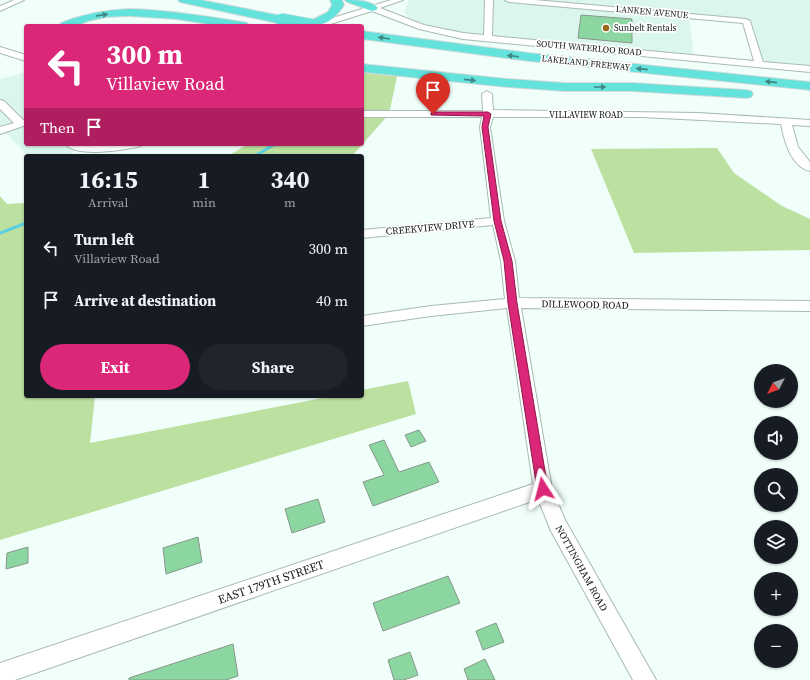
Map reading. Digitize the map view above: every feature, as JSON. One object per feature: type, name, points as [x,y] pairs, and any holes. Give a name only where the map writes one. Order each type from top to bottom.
[{"type":"highway","points":[[184,0],[304,24]]},
{"type":"highway","points":[[208,0],[282,20]]},
{"type":"highway","points":[[314,24],[333,13],[338,5],[336,0]]},
{"type":"highway","points":[[351,0],[372,8]]},
{"type":"highway","points":[[139,2],[237,24]]},
{"type":"highway","points":[[71,24],[92,17],[136,13],[160,14],[229,24]]},
{"type":"highway","name":"LAKELAND FREEWAY","points":[[364,35],[460,50],[808,94]]},
{"type":"highway","name":"LAKELAND FREEWAY","points":[[364,47],[513,67],[808,94]]},
{"type":"highway","points":[[364,68],[506,84],[565,87],[632,86],[758,95]]},
{"type":"highway","points":[[773,96],[808,94]]},
{"type":"street","points":[[0,9],[20,0]]},
{"type":"street","points":[[321,24],[399,0]]},
{"type":"street","points":[[488,38],[490,0]]},
{"type":"street","name":"LANKEN AVENUE","points":[[509,0],[746,21],[759,64]]},
{"type":"street","name":"SOUTH WATERLOO ROAD","points":[[372,8],[422,27],[450,34],[810,69]]},
{"type":"street","points":[[404,12],[412,21],[422,27]]},
{"type":"street","points":[[0,50],[24,57]]},
{"type":"street","name":"NOTTINGHAM ROAD","points":[[487,94],[488,114],[485,127],[498,221],[508,261],[513,303],[543,489],[558,525],[644,680]]},
{"type":"street","points":[[0,103],[24,123]]},
{"type":"street","name":"VILLAVIEW ROAD","points":[[364,114],[680,115],[759,118],[810,123]]},
{"type":"street","points":[[786,121],[790,146],[810,168]]},
{"type":"street","points":[[0,130],[24,123]]},
{"type":"street","points":[[74,146],[91,148],[112,148],[124,146]]},
{"type":"street","name":"CREEKVIEW DRIVE","points":[[364,234],[498,221]]},
{"type":"street","name":"DILLEWOOD ROAD","points":[[364,322],[431,310],[513,303],[810,306]]},
{"type":"street","name":"EAST 179TH STREET","points":[[0,674],[543,489]]},
{"type":"shaded area","points":[[409,0],[810,0],[810,69],[759,64],[747,21],[689,16],[694,58],[450,34],[412,21],[404,12]]},
{"type":"shaded area","points":[[24,73],[24,146],[97,146],[77,147],[72,154],[26,154],[3,130],[0,131],[0,79]]},
{"type":"green space","points":[[364,68],[398,72],[389,114],[364,142]]},
{"type":"green space","points":[[245,146],[361,146],[354,154],[231,154]]},
{"type":"green space","points":[[717,148],[734,173],[782,206],[810,219],[810,250],[634,253],[591,149]]},
{"type":"green space","points":[[0,196],[7,204],[24,203],[24,398],[95,398],[90,443],[323,398],[364,398],[364,390],[408,381],[416,414],[0,540]]},
{"type":"building","name":"Sunbelt Rentals","points":[[581,15],[632,19],[632,43],[578,38]]},
{"type":"building","points":[[419,430],[426,441],[411,447],[405,435]]},
{"type":"building","points":[[384,440],[399,472],[429,462],[439,482],[373,506],[363,482],[384,475],[369,445]]},
{"type":"building","points":[[318,499],[325,522],[292,533],[285,509]]},
{"type":"building","points":[[198,537],[202,562],[166,574],[163,548]]},
{"type":"building","points":[[28,547],[28,563],[6,569],[7,553]]},
{"type":"building","points":[[448,576],[460,603],[383,631],[373,603]]},
{"type":"building","points":[[496,623],[504,642],[483,650],[476,631]]},
{"type":"building","points":[[233,644],[238,676],[226,680],[129,680],[129,678]]},
{"type":"building","points":[[410,652],[418,675],[404,680],[394,680],[388,660]]},
{"type":"building","points":[[485,659],[495,680],[468,680],[464,669]]},
{"type":"waterway","points":[[258,154],[272,146]]},
{"type":"waterway","points":[[0,233],[24,224]]},
{"type":"place","name":"Sunbelt Rentals","points":[[606,28]]},
{"type":"route","points":[[433,114],[488,114],[485,127],[498,221],[508,261],[513,303],[543,489]]}]
